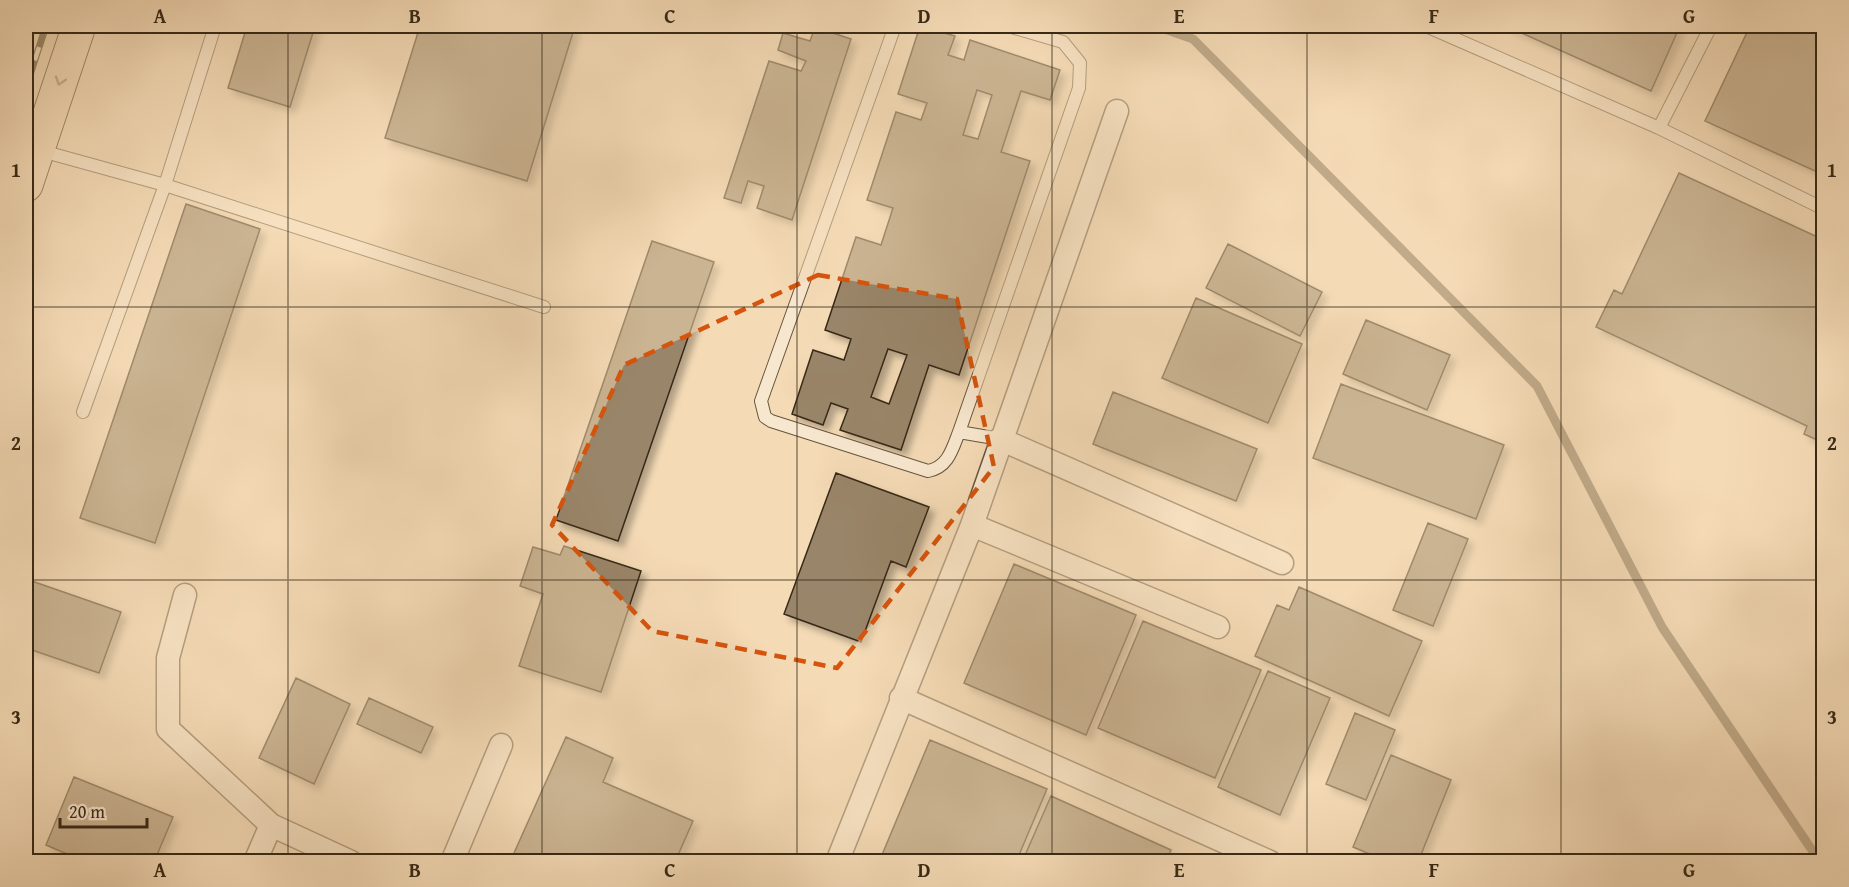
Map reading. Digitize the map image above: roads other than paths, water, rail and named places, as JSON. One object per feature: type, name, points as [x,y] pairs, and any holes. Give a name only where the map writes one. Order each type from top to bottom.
[{"type":"main road","points":[[26,185],[79,26]]},
{"type":"street","points":[[837,861],[972,525],[1000,439],[1117,111]]},
{"type":"street","points":[[1000,439],[1282,563]]},
{"type":"street","points":[[972,525],[1218,627]]},
{"type":"street","points":[[185,595],[168,658],[168,729],[271,825],[351,861]]},
{"type":"street","points":[[901,698],[1270,861]]},
{"type":"street","points":[[452,861],[501,745]]},
{"type":"street","points":[[255,861],[271,825]]},
{"type":"lane","points":[[83,412],[165,185],[215,26]]},
{"type":"lane","points":[[895,26],[761,401],[762,409],[771,422],[928,471],[938,469],[947,460],[959,432],[1079,88],[1080,63],[1063,42],[1008,26]]},
{"type":"lane","points":[[1426,26],[1659,128],[1824,209]]},
{"type":"lane","points":[[1659,128],[1711,26]]},
{"type":"lane","points":[[37,150],[165,185],[544,307]]},
{"type":"lane","points":[[959,432],[1000,439]]},
{"type":"waterway","points":[[1156,26],[1193,39],[1537,386],[1662,627],[1820,862]]},
{"type":"railway","points":[[26,35],[29,26]]},
{"type":"railway","points":[[26,87],[46,26]]}]
